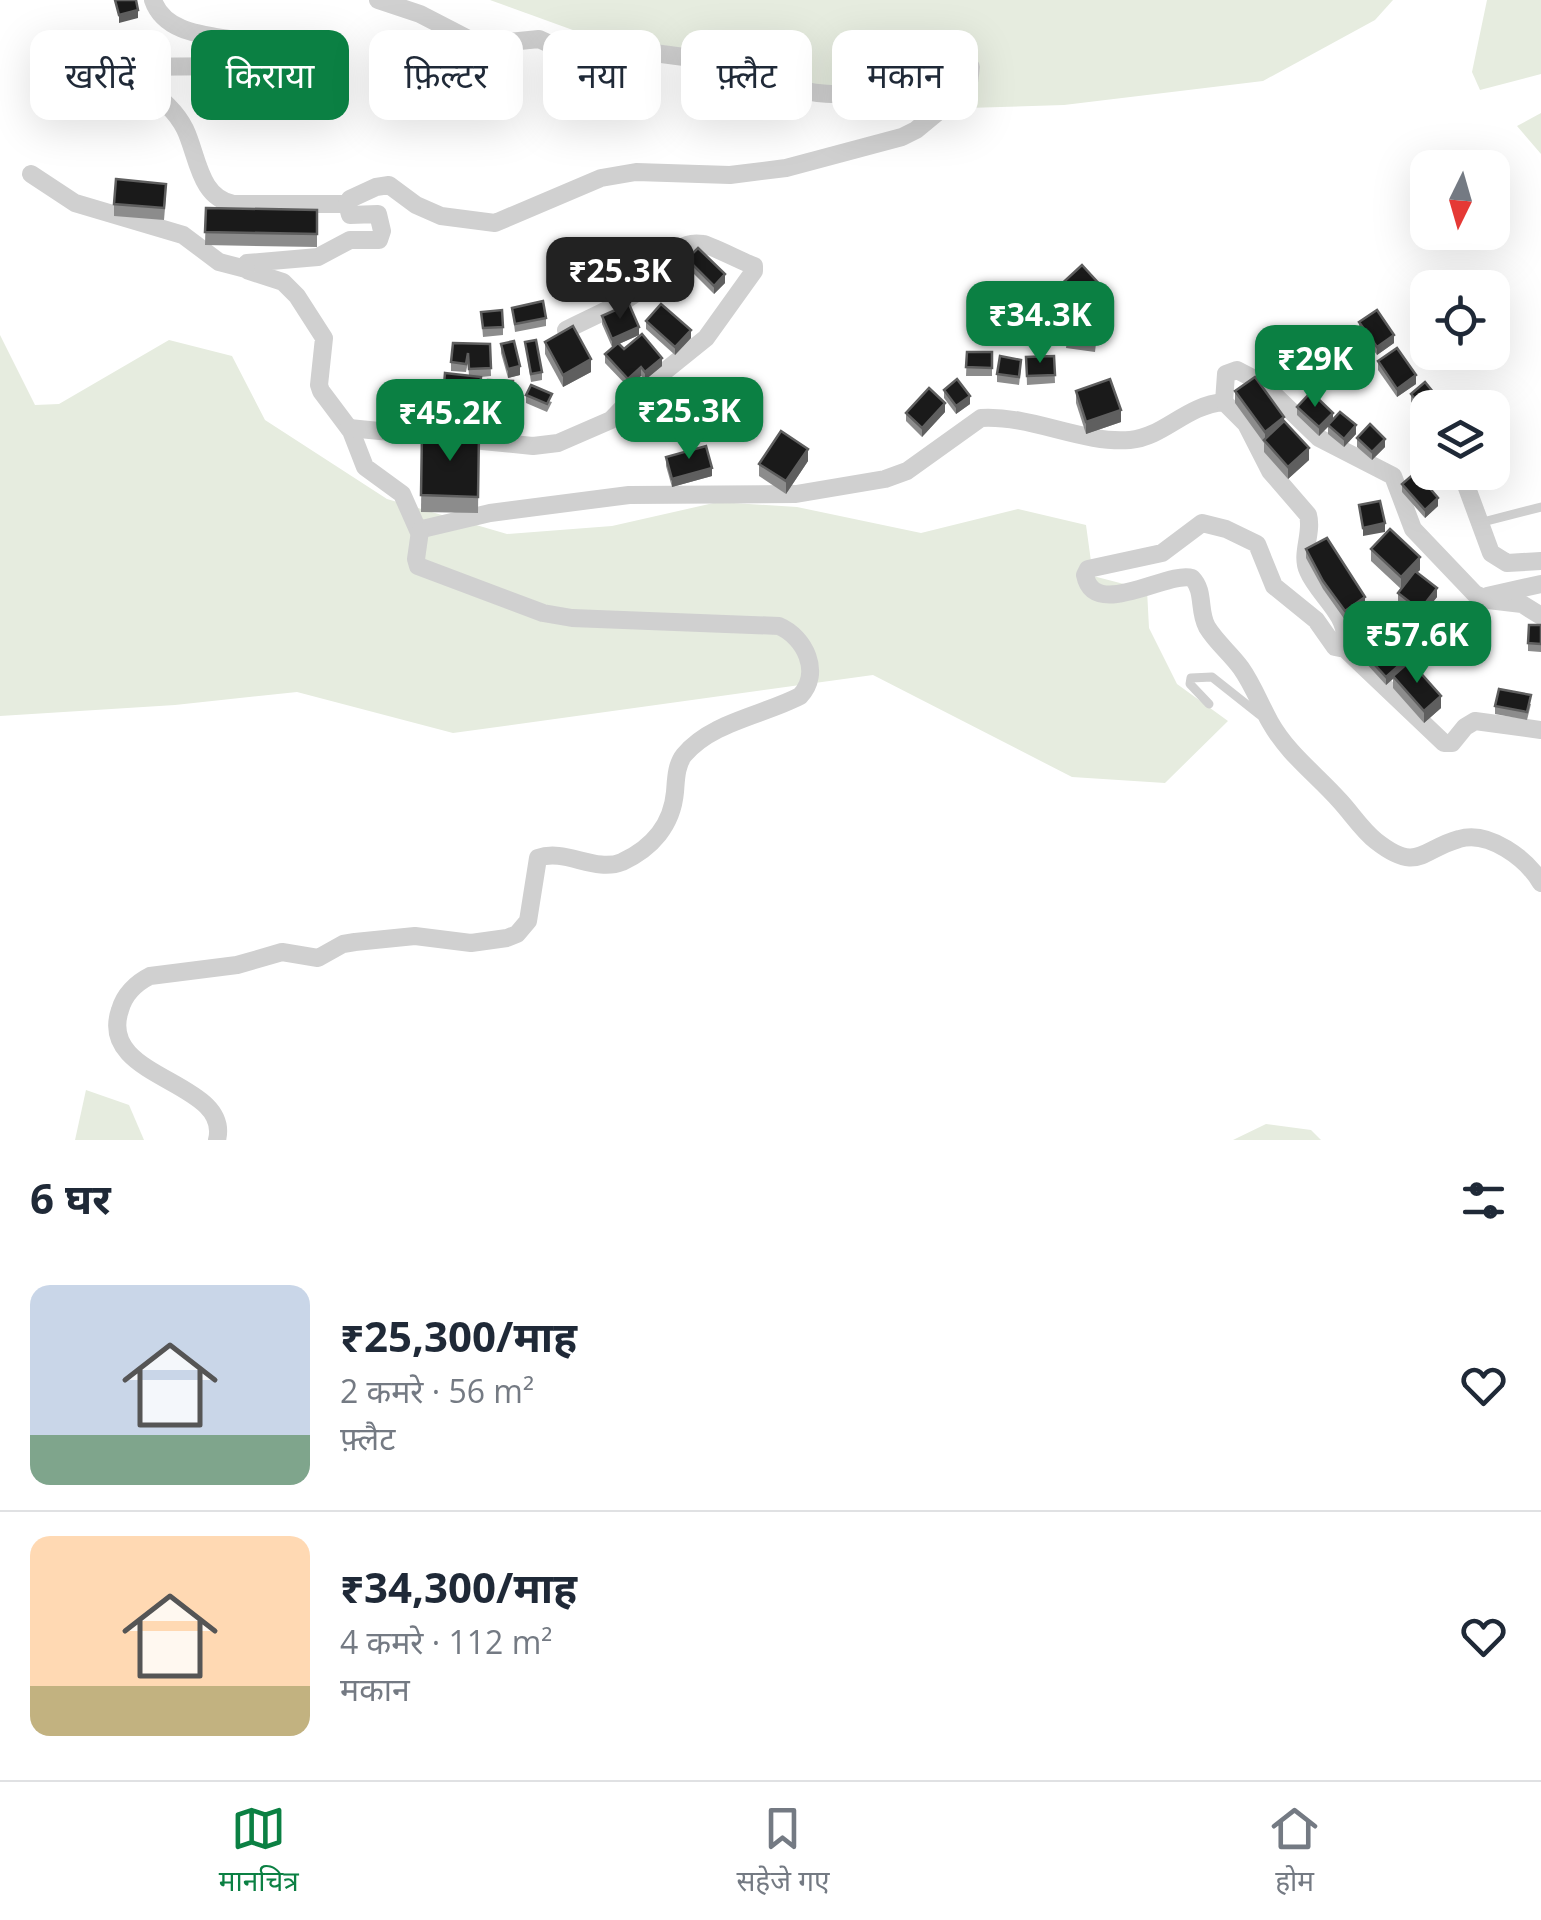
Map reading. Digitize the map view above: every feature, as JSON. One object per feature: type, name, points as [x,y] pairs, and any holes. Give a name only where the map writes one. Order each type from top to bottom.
[{"type":"street","points":[[153,0],[157,10],[179,27],[198,36],[240,41],[244,48],[245,58],[239,66],[123,67],[176,113],[196,153],[208,191],[220,201],[234,204],[348,204]]},
{"type":"street","points":[[246,269],[250,262],[318,257],[346,241],[381,238],[378,214],[350,215],[348,204],[350,199],[376,187],[388,185],[416,205],[441,216],[495,223],[619,174],[730,174],[816,162],[912,133],[962,92],[972,74],[968,63],[959,58],[854,96],[818,94],[784,86],[760,67],[639,51],[589,62],[539,39],[480,44],[418,13],[378,0]]},
{"type":"street","points":[[31,174],[74,204],[183,236],[219,262],[280,280],[297,296],[325,342],[320,388],[348,428],[365,467],[402,494],[420,531],[418,566],[543,613],[604,622],[779,626],[798,637],[809,656],[808,686],[800,696],[703,739],[688,751],[678,765],[672,810],[664,830],[634,854],[612,864],[550,855],[538,858],[528,921],[517,934],[470,943],[415,936],[355,942],[318,958],[276,953],[238,965],[142,980],[120,1007],[119,1032],[124,1047],[140,1063],[210,1108],[218,1124],[217,1140]]},
{"type":"street","points":[[348,428],[533,446],[558,443],[611,420],[634,396],[706,338],[754,266],[705,244],[684,245],[674,251],[649,284],[566,330]]},
{"type":"street","points":[[1224,402],[1226,374],[1231,370],[1246,372],[1320,438],[1393,476],[1413,529],[1482,598],[1522,604],[1541,616]]},
{"type":"street","points":[[420,531],[490,513],[630,496],[815,492],[885,479],[906,471],[982,418],[1037,423],[1129,440],[1153,434],[1201,406],[1224,402]]},
{"type":"street","points":[[1224,402],[1241,417],[1266,465],[1308,515],[1306,566],[1343,625],[1346,637],[1342,646]]},
{"type":"street","points":[[1468,490],[1486,545],[1500,561],[1541,561]]},
{"type":"street","points":[[1342,646],[1336,647],[1316,620],[1274,586],[1257,544],[1208,523],[1198,524],[1162,553],[1086,571],[1086,583],[1096,592],[1136,591],[1182,576],[1196,580],[1208,628],[1242,669],[1270,723],[1364,830],[1390,850],[1424,857],[1457,839],[1472,837],[1517,856],[1541,883]]},
{"type":"street","points":[[1482,598],[1541,584]]},
{"type":"street","points":[[1342,646],[1444,743],[1452,744],[1464,727],[1475,721],[1541,730]]},
{"type":"lane","points":[[1479,523],[1541,507]]},
{"type":"lane","points":[[1209,704],[1190,684],[1191,678],[1212,677],[1270,723]]},
{"type":"shaded area","points":[[490,0],[1393,0],[1375,20],[1263,81],[1064,105],[978,108],[978,30],[832,30],[832,102],[812,97],[812,30],[681,30],[681,61],[661,55],[661,30],[573,30]]},
{"type":"shaded area","points":[[1487,0],[1541,0],[1541,74],[1480,90],[1472,72]]},
{"type":"shaded area","points":[[1541,113],[1541,154],[1517,126]]},
{"type":"shaded area","points":[[0,335],[35,405],[59,404],[169,340],[232,356],[265,420],[387,499],[507,534],[612,526],[718,502],[797,507],[921,533],[1018,509],[1086,525],[1093,576],[1147,590],[1149,628],[1177,684],[1228,721],[1165,783],[1072,777],[873,675],[453,733],[297,692],[175,705],[0,716]]},
{"type":"shaded area","points":[[86,1090],[129,1105],[144,1140],[75,1140]]},
{"type":"shaded area","points":[[1266,1124],[1311,1130],[1321,1140],[1233,1140]]},
{"type":"building","points":[[115,0],[136,0],[138,10],[119,15]]},
{"type":"building","points":[[116,179],[166,184],[164,208],[114,204]]},
{"type":"building","points":[[206,208],[317,210],[317,234],[205,232]]},
{"type":"building","points":[[698,248],[725,274],[714,286],[687,259]]},
{"type":"building","points":[[1082,265],[1102,287],[1077,311],[1056,289]]},
{"type":"building","points":[[543,301],[546,318],[515,324],[512,308]]},
{"type":"building","points":[[629,304],[639,327],[612,339],[602,316]]},
{"type":"building","points":[[661,304],[691,330],[675,347],[646,321]]},
{"type":"building","points":[[502,310],[503,327],[483,328],[481,312]]},
{"type":"building","points":[[1377,310],[1394,335],[1377,347],[1359,322]]},
{"type":"building","points":[[1070,315],[1098,318],[1095,344],[1066,340]]},
{"type":"building","points":[[573,326],[591,359],[563,375],[545,342]]},
{"type":"building","points":[[642,334],[662,358],[645,372],[641,367],[628,379],[605,354],[618,343],[624,349]]},
{"type":"building","points":[[536,340],[542,372],[531,374],[525,342]]},
{"type":"building","points":[[514,341],[520,366],[508,369],[501,344]]},
{"type":"building","points":[[453,343],[490,344],[491,368],[469,369],[468,353],[466,364],[451,362]]},
{"type":"building","points":[[1397,348],[1416,375],[1397,389],[1378,361]]},
{"type":"building","points":[[967,352],[992,352],[992,368],[966,367]]},
{"type":"building","points":[[1000,356],[1021,360],[1019,377],[997,374]]},
{"type":"building","points":[[1054,356],[1055,375],[1027,376],[1026,357]]},
{"type":"building","points":[[445,373],[481,377],[479,400],[443,397]]},
{"type":"building","points":[[1255,377],[1284,417],[1265,432],[1235,391]]},
{"type":"building","points":[[957,379],[970,396],[956,406],[944,390]]},
{"type":"building","points":[[1110,379],[1121,410],[1086,422],[1076,391]]},
{"type":"building","points":[[488,380],[513,381],[512,402],[487,401]]},
{"type":"building","points":[[1425,382],[1431,390],[1416,390]]},
{"type":"building","points":[[531,385],[552,394],[547,404],[526,395]]},
{"type":"building","points":[[929,388],[945,403],[922,428],[906,413]]},
{"type":"building","points":[[1311,392],[1333,413],[1319,427],[1297,407]]},
{"type":"building","points":[[1340,412],[1356,425],[1344,439],[1328,425]]},
{"type":"building","points":[[1284,421],[1309,448],[1288,467],[1264,440]]},
{"type":"building","points":[[1370,424],[1385,439],[1372,452],[1357,438]]},
{"type":"building","points":[[781,431],[808,449],[786,481],[759,464]]},
{"type":"building","points":[[422,432],[479,433],[478,497],[421,495]]},
{"type":"building","points":[[706,446],[712,468],[672,479],[666,457]]},
{"type":"building","points":[[1410,477],[1410,490],[1431,490],[1438,498],[1425,510],[1402,484]]},
{"type":"building","points":[[1380,501],[1385,523],[1363,528],[1359,505]]},
{"type":"building","points":[[1390,529],[1420,557],[1401,577],[1371,549]]},
{"type":"building","points":[[1327,538],[1365,597],[1345,611],[1306,549]]},
{"type":"building","points":[[1415,571],[1437,588],[1420,610],[1398,593]]},
{"type":"building","points":[[1368,603],[1386,627],[1364,644],[1346,620]]},
{"type":"building","points":[[1529,625],[1541,625],[1541,644],[1528,643]]},
{"type":"building","points":[[1382,637],[1404,661],[1386,677],[1364,653]]},
{"type":"building","points":[[1410,661],[1441,696],[1424,711],[1393,676]]},
{"type":"building","points":[[1499,689],[1531,695],[1527,712],[1495,706]]}]
